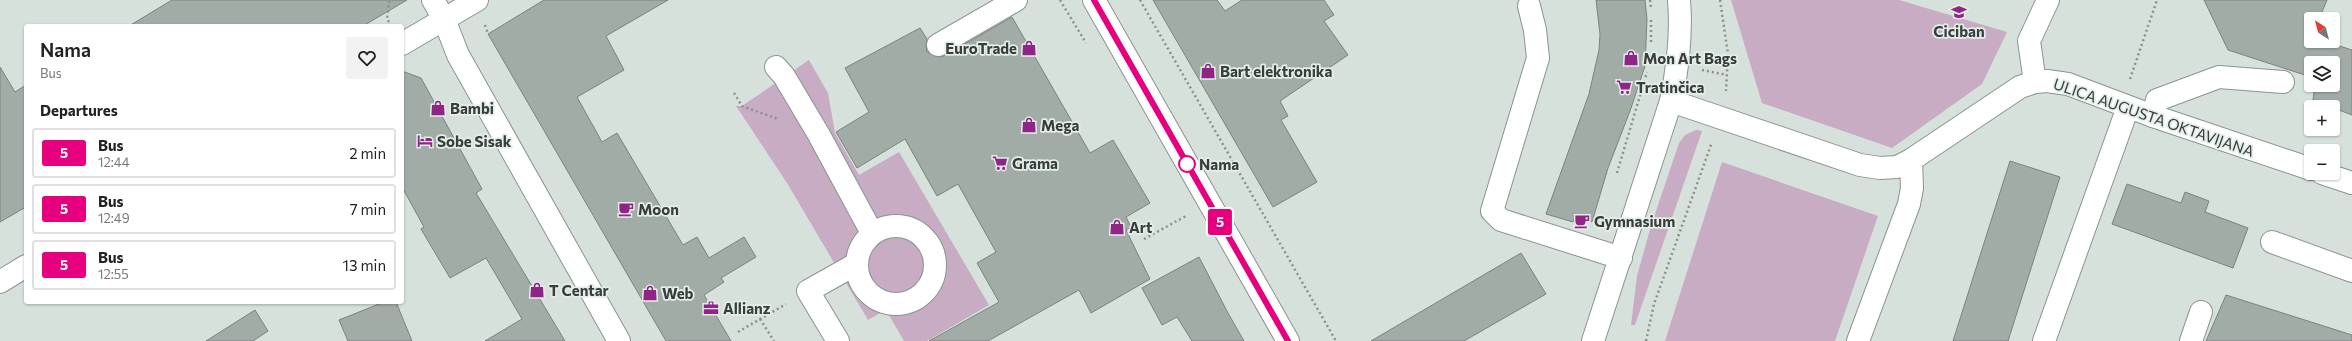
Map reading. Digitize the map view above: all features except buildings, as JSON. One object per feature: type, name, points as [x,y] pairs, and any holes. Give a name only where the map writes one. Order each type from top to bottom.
[{"type":"street","points":[[433,0],[444,19],[458,55],[619,341]]},
{"type":"street","points":[[404,43],[476,0]]},
{"type":"street","points":[[938,45],[1016,0]]},
{"type":"street","points":[[1094,0],[1288,341]]},
{"type":"street","points":[[1593,341],[1671,101],[1678,66],[1681,29],[1679,0]]},
{"type":"street","points":[[2036,82],[2029,41],[2048,0]]},
{"type":"street","points":[[1529,6],[1535,30],[1538,58],[1492,211],[1500,220],[1621,258]]},
{"type":"street","points":[[776,67],[784,76],[819,135],[872,233]]},
{"type":"street","points":[[2153,116],[2157,100],[2218,77],[2283,82]]},
{"type":"street","name":"ULICA AUGUSTA OKTAVIJANA","points":[[1671,101],[1860,165],[1897,167],[1911,160],[2020,87],[2036,82],[2047,81],[2068,84],[2153,116],[2304,167]]},
{"type":"street","points":[[2044,341],[2125,106]]},
{"type":"street","points":[[1858,341],[1909,204],[1912,188],[1911,160]]},
{"type":"street","points":[[2340,179],[2352,183]]},
{"type":"street","points":[[896,225],[908,227],[920,233],[928,242],[934,253],[936,265],[934,278],[928,289],[919,298],[907,303],[889,304],[872,296],[863,288],[858,276],[856,264],[858,252],[872,233],[884,227],[896,225]]},
{"type":"street","points":[[2272,242],[2352,271]]},
{"type":"street","points":[[838,341],[808,290],[856,264]]},
{"type":"street","points":[[0,282],[24,267]]},
{"type":"street","points":[[2191,341],[2201,312]]},
{"type":"path","points":[[390,24],[387,19],[389,2],[393,0]]},
{"type":"path","points":[[1140,0],[1336,341]]},
{"type":"path","points":[[1650,0],[1650,48]]},
{"type":"path","points":[[1646,341],[1654,304],[1721,119],[1727,87],[1728,54],[1720,0]]},
{"type":"path","points":[[2125,106],[2157,0]]},
{"type":"path","points":[[1617,175],[1648,70]]},
{"type":"path","points":[[734,93],[742,106],[778,119]]},
{"type":"path","points":[[1144,239],[1187,216]]},
{"type":"path","points":[[738,332],[808,290]]},
{"type":"path","points":[[760,319],[774,341]]},
{"type":"shaded area","points":[[1731,0],[1899,0],[2007,32],[1982,84],[1892,148],[1762,103]]},
{"type":"shaded area","points":[[809,60],[828,93],[835,133],[859,175],[899,152],[989,305],[927,341],[904,341],[886,310],[868,320],[787,183],[736,106],[742,106]]},
{"type":"shaded area","points":[[1696,130],[1702,131],[1635,325],[1631,325],[1637,276],[1651,226],[1679,143],[1685,135]]},
{"type":"shaded area","points":[[1722,162],[1878,216],[1835,341],[1665,341]]},
{"type":"bus line","name":"5","points":[[1094,0],[1179,152],[1288,341]]},
{"type":"place","name":"Ciciban","points":[[1959,12]]},
{"type":"place","name":"EuroTrade","points":[[1029,48]]},
{"type":"place","name":"Mon Art Bags","points":[[1631,58]]},
{"type":"place","name":"Bart elektronika","points":[[1208,71]]},
{"type":"place","name":"Tratinčica","points":[[1624,87]]},
{"type":"place","name":"Bambi","points":[[438,108]]},
{"type":"place","name":"Mega","points":[[1029,125]]},
{"type":"place","name":"Sobe Sisak","points":[[425,141]]},
{"type":"place","name":"Grama","points":[[1000,163]]},
{"type":"place","name":"Nama","points":[[1187,164]]},
{"type":"place","name":"Moon","points":[[626,209]]},
{"type":"place","name":"Gymnasium","points":[[1582,221]]},
{"type":"place","name":"Art","points":[[1117,227]]},
{"type":"place","name":"T Centar","points":[[537,290]]},
{"type":"place","name":"Web","points":[[650,293]]},
{"type":"place","name":"Allianz","points":[[711,308]]}]
